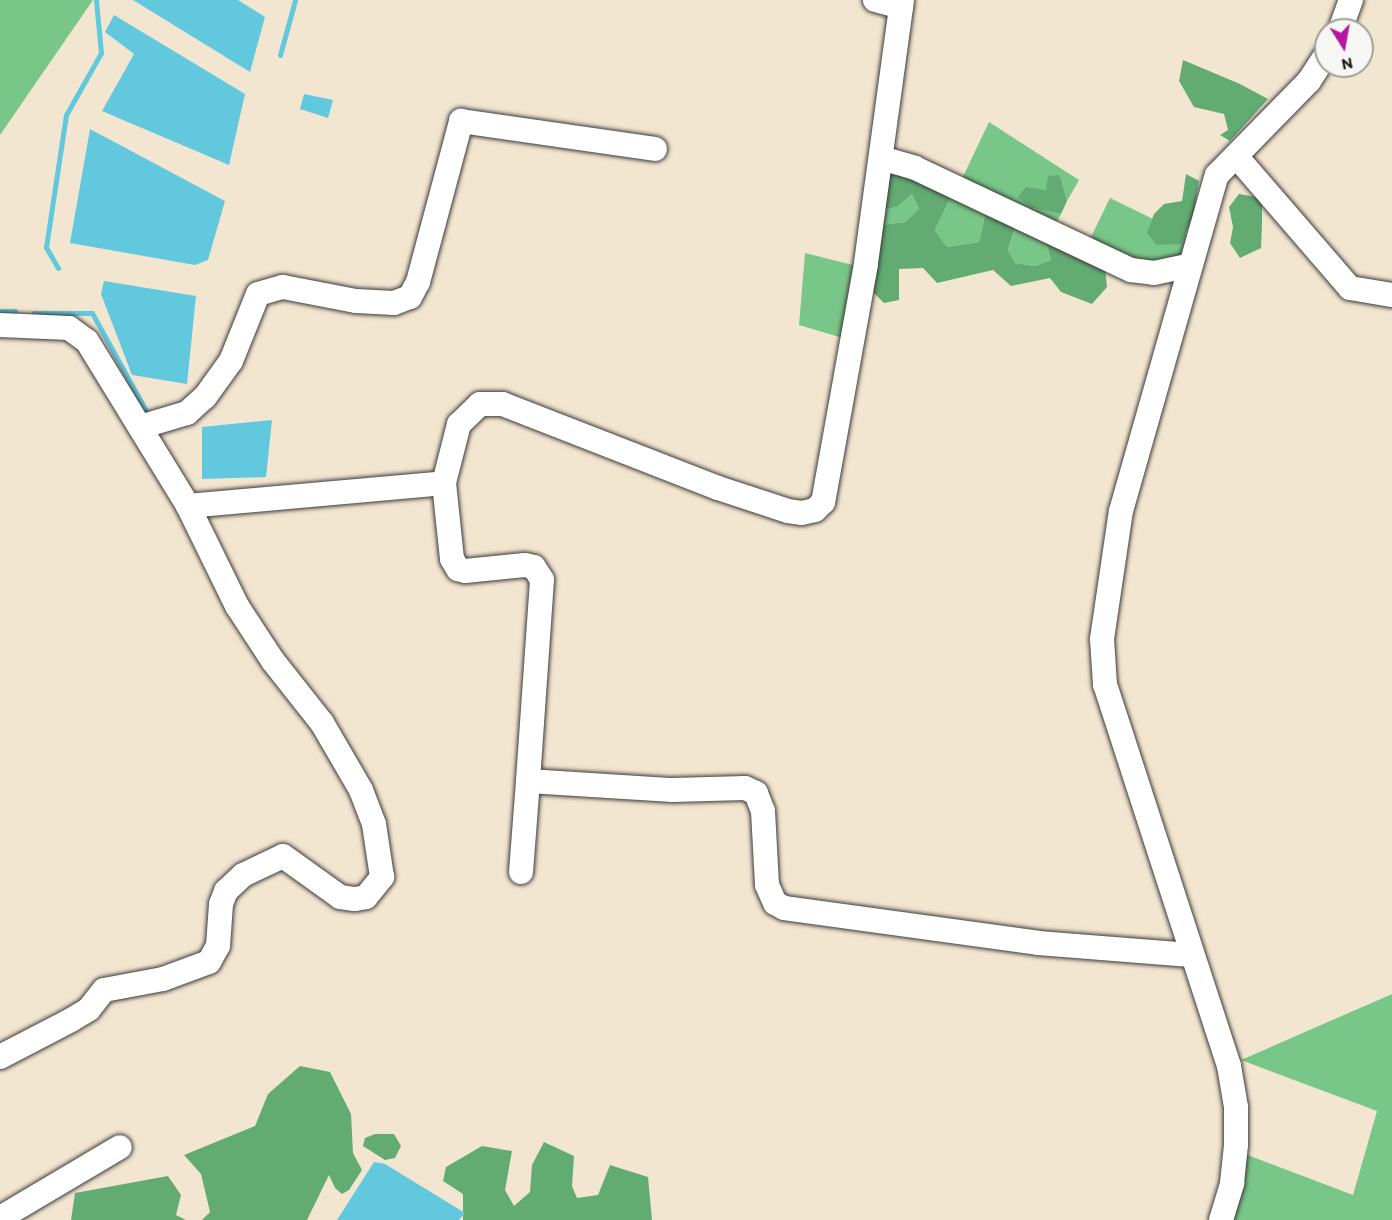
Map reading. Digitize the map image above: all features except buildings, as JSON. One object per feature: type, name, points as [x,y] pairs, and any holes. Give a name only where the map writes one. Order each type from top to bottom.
[{"type":"street","points":[[521,872],[544,591],[542,580],[534,567],[525,565],[458,569],[452,558],[444,483],[459,424],[471,409],[489,403],[503,404],[718,488],[788,511],[815,510],[829,488],[881,158],[901,4],[874,0]]},
{"type":"street","points":[[1344,18],[1351,0]]},
{"type":"street","points":[[1221,1220],[1232,1183],[1236,1107],[1222,1042],[1191,955],[1105,685],[1101,661],[1107,591],[1121,511],[1188,266],[1217,175],[1314,73]]},
{"type":"street","points":[[140,427],[187,413],[205,397],[231,361],[258,294],[283,287],[356,301],[394,303],[410,297],[418,282],[460,121],[655,149]]},
{"type":"street","points":[[1236,156],[1350,288],[1392,295]]},
{"type":"street","points":[[881,158],[915,168],[1131,270],[1154,273],[1188,266]]},
{"type":"street","points":[[0,325],[69,328],[79,333],[188,506],[237,606],[273,661],[322,723],[361,790],[374,824],[382,877],[366,897],[355,899],[335,894],[283,856],[243,875],[226,891],[221,904],[218,946],[209,962],[163,979],[104,990],[89,1009],[0,1056]]},
{"type":"street","points":[[188,506],[444,483]]},
{"type":"street","points":[[528,782],[674,790],[745,788],[756,793],[763,811],[767,885],[775,903],[784,908],[1038,943],[1191,955]]},
{"type":"street","points":[[0,1218],[120,1147]]},
{"type":"green space","points":[[0,0],[93,0],[0,135]]},
{"type":"green space","points":[[1183,60],[1240,84],[1268,99],[1230,141],[1220,135],[1228,130],[1224,114],[1194,107],[1179,81]]},
{"type":"green space","points":[[989,122],[1079,180],[1067,201],[1060,175],[1032,208],[1061,214],[1053,228],[959,185]]},
{"type":"green space","points":[[893,168],[951,197],[935,230],[947,247],[979,242],[985,215],[1015,227],[1008,250],[1015,263],[1035,266],[1051,260],[1046,241],[1105,268],[1107,287],[1092,304],[1061,292],[1050,278],[1011,286],[993,270],[937,283],[923,268],[899,269],[899,300],[884,303],[870,289],[881,225],[905,222],[919,209],[912,194],[897,207],[882,210],[885,180]]},
{"type":"green space","points":[[1186,174],[1199,181],[1193,216],[1181,244],[1157,245],[1147,233],[1154,214],[1164,204],[1182,201]]},
{"type":"green space","points":[[1060,175],[1067,201],[1061,214],[1032,208],[1018,197],[1026,187],[1046,190],[1048,176]]},
{"type":"green space","points":[[912,194],[919,209],[905,222],[881,225],[882,210],[897,207]]},
{"type":"green space","points":[[1239,194],[1262,198],[1261,248],[1240,258],[1230,243],[1233,227],[1229,207]]},
{"type":"green space","points":[[951,197],[985,215],[979,242],[947,247],[935,230]]},
{"type":"green space","points":[[1110,198],[1190,237],[1180,258],[1141,266],[1087,245]]},
{"type":"green space","points":[[1015,227],[1046,241],[1051,260],[1035,266],[1015,263],[1008,250]]},
{"type":"green space","points":[[805,253],[857,266],[846,339],[799,325]]},
{"type":"green space","points":[[1392,994],[1392,1220],[1226,1220],[1242,1153],[1353,1195],[1377,1111],[1241,1060]]},
{"type":"green space","points":[[300,1066],[330,1072],[351,1114],[353,1153],[362,1170],[349,1190],[342,1194],[335,1188],[329,1175],[307,1220],[202,1220],[210,1212],[201,1174],[184,1155],[255,1126],[268,1094]]},
{"type":"green space","points":[[375,1134],[394,1134],[401,1146],[395,1158],[385,1160],[363,1146],[365,1138]]},
{"type":"green space","points":[[544,1142],[574,1156],[572,1186],[577,1198],[598,1195],[610,1165],[648,1177],[652,1220],[463,1220],[463,1194],[443,1181],[446,1167],[482,1146],[512,1151],[505,1190],[514,1206],[530,1192],[532,1165]]},
{"type":"green space","points":[[168,1176],[181,1195],[176,1215],[186,1220],[71,1220],[75,1193]]},
{"type":"water","points":[[133,0],[238,0],[265,17],[250,72]]},
{"type":"water","points":[[114,15],[245,94],[229,165],[102,111],[134,54],[105,32]]},
{"type":"water","points":[[304,94],[333,100],[328,118],[300,109]]},
{"type":"water","points":[[90,129],[225,201],[208,260],[195,265],[70,243]]},
{"type":"water","points":[[104,281],[196,296],[187,384],[132,375],[101,294]]},
{"type":"water","points":[[272,420],[266,477],[202,479],[202,427]]},
{"type":"water","points":[[374,1162],[385,1164],[465,1213],[459,1220],[337,1220]]},
{"type":"waterway","points":[[58,268],[46,247],[66,115],[101,53],[96,0]]},
{"type":"waterway","points":[[280,55],[295,0]]},
{"type":"waterway","points":[[0,311],[15,311]]},
{"type":"waterway","points":[[34,313],[92,313],[146,411]]}]
